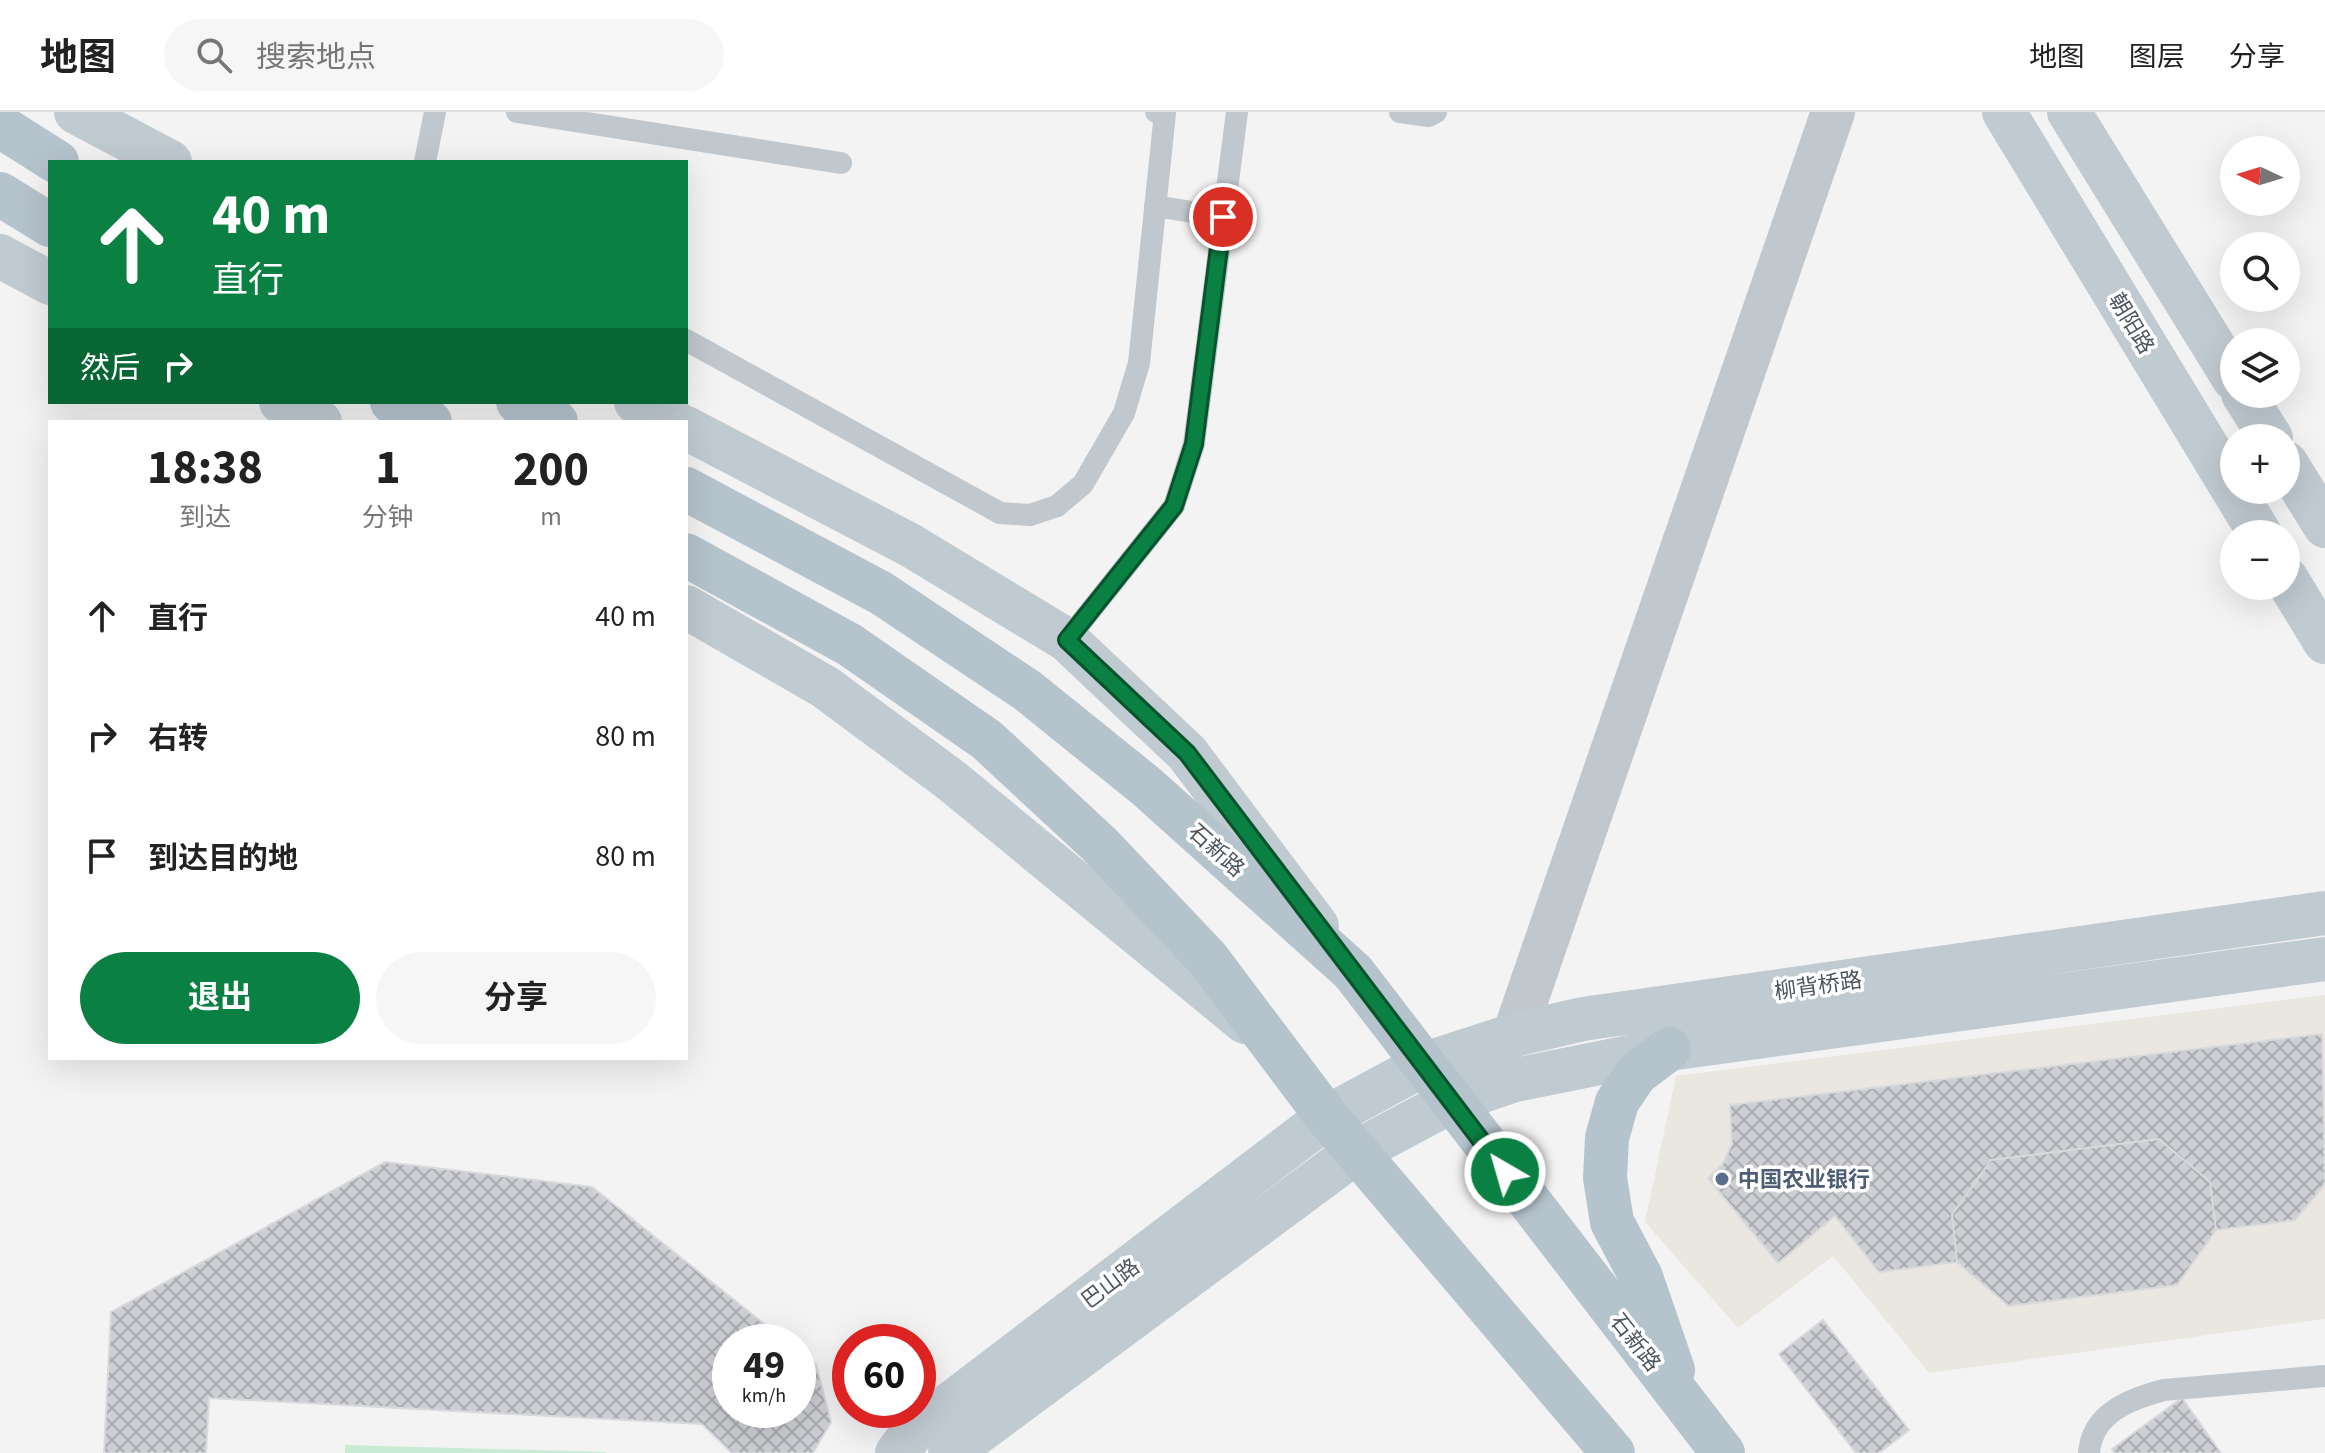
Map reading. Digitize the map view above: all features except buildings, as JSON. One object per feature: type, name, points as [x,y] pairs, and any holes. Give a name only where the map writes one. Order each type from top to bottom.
[{"type":"main road","points":[[0,126],[54,160]]},
{"type":"main road","points":[[0,194],[48,224]]},
{"type":"main road","points":[[396,404],[426,420]]},
{"type":"main road","points":[[522,404],[552,420]]},
{"type":"main road","name":"石新路","points":[[688,490],[881,593],[1028,691],[1147,787],[1353,972],[1723,1453]]},
{"type":"main road","points":[[688,556],[850,645],[987,740],[1099,844],[1208,959],[1327,1117],[1613,1453]]},
{"type":"main road","points":[[1669,1049],[1636,1074],[1617,1102],[1607,1138],[1605,1178],[1612,1222],[1641,1277],[1686,1406]]},
{"type":"street","points":[[76,112],[166,160]]},
{"type":"street","points":[[1514,1035],[1833,112]]},
{"type":"street","name":"朝阳路","points":[[2004,112],[2252,520]]},
{"type":"street","points":[[2069,112],[2220,356]]},
{"type":"street","points":[[0,256],[48,282]]},
{"type":"street","points":[[285,404],[316,420]]},
{"type":"street","points":[[640,404],[671,420]]},
{"type":"street","points":[[688,429],[910,545],[1067,640],[1187,753],[1353,972]]},
{"type":"street","points":[[2300,486],[2325,526]]},
{"type":"street","points":[[2299,600],[2325,642]]},
{"type":"street","points":[[688,608],[825,687],[952,781],[1274,1045]]},
{"type":"street","name":"柳背桥路","points":[[1327,1117],[1425,1064],[1514,1035],[1650,1009],[2325,913]]},
{"type":"street","name":"柳背桥路","points":[[1356,1152],[1450,1102],[1543,1073],[1669,1049],[2325,959]]},
{"type":"street","name":"巴山路","points":[[897,1453],[912,1433],[1327,1117]]},
{"type":"street","name":"巴山路","points":[[950,1453],[1356,1152]]},
{"type":"lane","points":[[425,160],[435,112]]},
{"type":"lane","points":[[517,112],[841,163]]},
{"type":"lane","points":[[688,341],[1000,513],[1030,515],[1057,506],[1083,484],[1124,413],[1139,363],[1165,113],[1156,112]]},
{"type":"lane","points":[[1067,640],[1174,506],[1194,444],[1237,112]]},
{"type":"lane","points":[[1400,112],[1429,116],[1436,112]]},
{"type":"lane","points":[[1155,206],[1223,217]]},
{"type":"lane","points":[[2089,1453],[2097,1425],[2114,1409],[2140,1396],[2164,1390],[2325,1376]]},
{"type":"shaded area","points":[[2325,995],[2325,1319],[1929,1373],[1833,1256],[1738,1328],[1645,1222],[1676,1076]]},
{"type":"green space","points":[[345,1445],[606,1452],[606,1453],[345,1453]]},
{"type":"place","name":"中国农业银行","points":[[1722,1179]]},
{"type":"route","points":[[1223,217],[1194,444],[1174,506],[1067,640],[1187,753],[1505,1172]]}]
